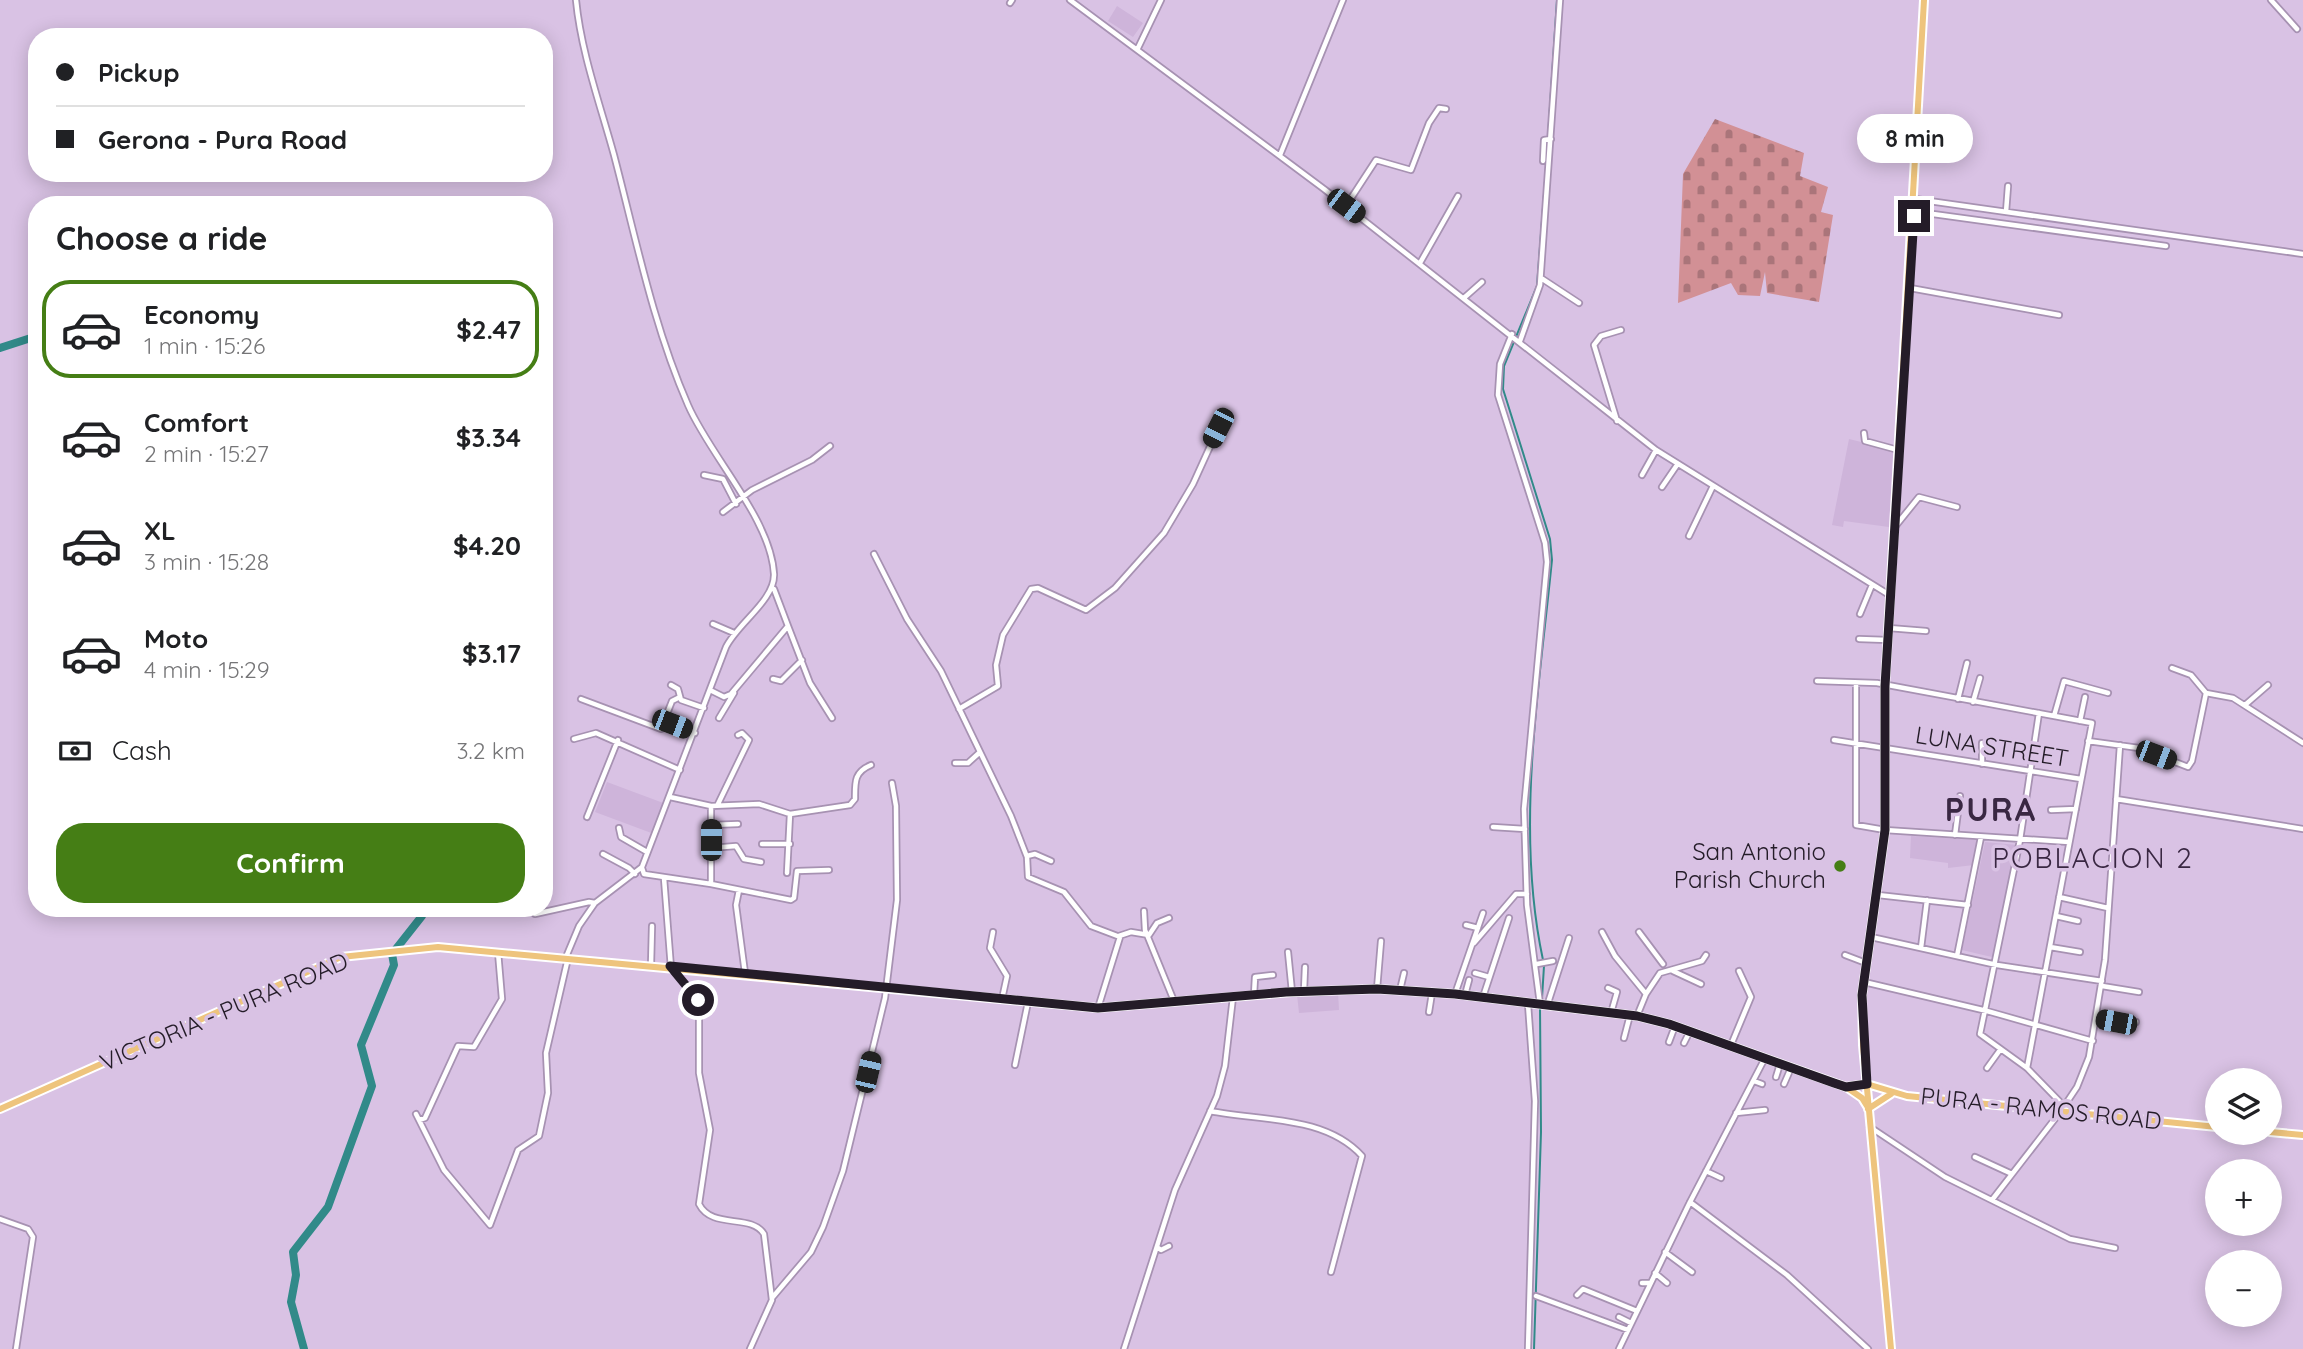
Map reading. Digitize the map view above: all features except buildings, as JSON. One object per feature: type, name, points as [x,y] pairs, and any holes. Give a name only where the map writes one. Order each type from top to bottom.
[{"type":"main road","points":[[1891,1349],[1862,1018],[1866,963],[1878,895],[1885,830],[1885,686],[1910,288],[1924,0]]},
{"type":"main road","name":"VICTORIA - PURA ROAD","points":[[0,1109],[331,961],[381,951],[453,947],[1098,1008],[1292,992],[1377,989],[1455,994],[1633,1016],[1675,1026],[1846,1087],[1867,1084]]},
{"type":"main road","name":"PURA - RAMOS ROAD","points":[[1867,1084],[1891,1094],[2062,1108],[2205,1126]]},
{"type":"main road","points":[[1846,1087],[1862,1098],[1868,1109]]},
{"type":"main road","points":[[1868,1109],[1891,1094]]},
{"type":"main road","points":[[2282,1133],[2303,1135]]},
{"type":"street","points":[[576,0],[641,268],[673,366],[698,428],[744,498],[771,554],[773,588],[810,683],[832,718]]},
{"type":"street","points":[[1069,0],[1138,48],[1280,155],[1512,334],[1656,450],[1891,596]]},
{"type":"street","points":[[1138,48],[1161,0]]},
{"type":"street","points":[[1280,155],[1343,0]]},
{"type":"street","points":[[1520,341],[1535,304],[1541,278],[1560,0]]},
{"type":"street","points":[[2271,0],[2297,29]]},
{"type":"street","points":[[1346,206],[1376,160],[1411,170],[1429,123],[1439,108],[1446,110]]},
{"type":"street","points":[[1543,161],[1543,141],[1549,139]]},
{"type":"street","points":[[2006,212],[2008,187]]},
{"type":"street","points":[[1420,263],[1458,196]]},
{"type":"street","points":[[1915,200],[2303,254]]},
{"type":"street","points":[[1914,213],[2166,246]]},
{"type":"street","points":[[1541,278],[1579,303]]},
{"type":"street","points":[[1465,298],[1482,282]]},
{"type":"street","points":[[1910,288],[2059,315]]},
{"type":"street","points":[[1618,421],[1594,345],[1601,336],[1620,330]]},
{"type":"street","points":[[1512,334],[1500,364],[1498,396],[1545,543],[1547,562],[1529,746],[1525,829],[1527,894],[1543,1006]]},
{"type":"street","points":[[959,709],[998,686],[996,665],[1003,635],[1031,589],[1038,588],[1087,610],[1115,588],[1164,533],[1193,484],[1223,418]]},
{"type":"street","points":[[1864,433],[1868,442],[1899,450]]},
{"type":"street","points":[[723,512],[752,490],[812,460],[830,446]]},
{"type":"street","points":[[1642,475],[1656,450]]},
{"type":"street","points":[[1662,487],[1677,465]]},
{"type":"street","points":[[705,475],[723,479],[736,504]]},
{"type":"street","points":[[1689,536],[1713,486]]},
{"type":"street","points":[[1894,529],[1919,497],[1956,507]]},
{"type":"street","points":[[874,554],[959,709],[1027,856],[1028,877],[1064,892],[1091,926],[1119,936],[1131,932],[1151,935],[1157,923],[1169,918]]},
{"type":"street","points":[[1860,614],[1872,585]]},
{"type":"street","points":[[643,871],[647,852],[734,633],[773,588]]},
{"type":"street","points":[[713,624],[734,633]]},
{"type":"street","points":[[710,690],[727,696],[788,626]]},
{"type":"street","points":[[1889,628],[1926,631]]},
{"type":"street","points":[[1859,639],[1888,640]]},
{"type":"street","points":[[773,679],[781,681],[802,660]]},
{"type":"street","points":[[1958,699],[1967,663]]},
{"type":"street","points":[[2172,668],[2191,675],[2206,693],[2226,695],[2303,743]]},
{"type":"street","points":[[1973,702],[1980,678]]},
{"type":"street","points":[[1817,681],[1885,686],[2092,723],[2026,1068]]},
{"type":"street","points":[[2054,716],[2064,681],[2108,693]]},
{"type":"street","points":[[719,718],[740,683]]},
{"type":"street","points":[[1856,683],[1855,824],[1885,830],[2020,841],[2069,842]]},
{"type":"street","points":[[671,685],[678,689],[680,697]]},
{"type":"street","points":[[2245,705],[2268,685]]},
{"type":"street","points":[[2088,741],[2139,748],[2190,766],[2206,693]]},
{"type":"street","points":[[680,697],[704,708]]},
{"type":"street","points":[[581,699],[661,729],[672,701],[680,697]]},
{"type":"street","points":[[2080,721],[2085,697]]},
{"type":"street","points":[[2039,713],[2020,841],[1981,1036],[2026,1068],[2062,1108]]},
{"type":"street","points":[[672,724],[695,733]]},
{"type":"street","points":[[574,739],[592,733],[618,740],[680,770]]},
{"type":"street","points":[[718,804],[749,740],[742,733],[738,736]]},
{"type":"street","points":[[587,817],[618,740]]},
{"type":"street","name":"LUNA STREET","points":[[1834,740],[2081,779]]},
{"type":"street","points":[[1982,743],[1982,764]]},
{"type":"street","points":[[1992,1200],[2077,1087],[2093,1041],[2102,984],[2120,745]]},
{"type":"street","points":[[955,763],[968,763],[979,753]]},
{"type":"street","points":[[670,797],[711,806],[759,804],[790,814],[850,805],[855,799],[853,788],[856,776],[871,765]]},
{"type":"street","points":[[750,1349],[772,1298],[811,1252],[843,1171],[887,988],[897,900],[896,801],[892,783]]},
{"type":"street","points":[[1955,835],[1960,796]]},
{"type":"street","points":[[2116,799],[2303,830]]},
{"type":"street","points":[[711,806],[711,884]]},
{"type":"street","points":[[2051,810],[2076,809]]},
{"type":"street","points":[[787,873],[790,814]]},
{"type":"street","points":[[711,825],[738,824]]},
{"type":"street","points":[[1493,827],[1525,829]]},
{"type":"street","points":[[619,828],[621,837],[647,852]]},
{"type":"street","points":[[1957,956],[1981,837]]},
{"type":"street","points":[[762,844],[790,845]]},
{"type":"street","points":[[711,848],[736,846],[744,859],[761,862]]},
{"type":"street","points":[[1027,856],[1035,853],[1051,861]]},
{"type":"street","points":[[603,854],[633,874]]},
{"type":"street","points":[[498,951],[502,999],[497,1010],[474,1047],[458,1046],[425,1118],[417,1117],[444,1170],[486,1225],[490,1225],[518,1150],[539,1136],[549,1088],[547,1053],[567,957],[579,926],[595,903],[633,874],[643,871],[664,878],[793,900],[797,871],[829,870]]},
{"type":"street","points":[[664,878],[670,966],[698,1002],[699,1073],[709,1130],[699,1204],[711,1217],[758,1227],[763,1232],[772,1298]]},
{"type":"street","points":[[739,890],[736,905],[745,973]]},
{"type":"street","points":[[1471,946],[1516,894],[1527,894]]},
{"type":"street","points":[[1878,895],[1968,905]]},
{"type":"street","points":[[2059,897],[2108,908]]},
{"type":"street","points":[[1921,948],[1927,900]]},
{"type":"street","points":[[553,911],[595,903]]},
{"type":"street","points":[[1144,911],[1147,935],[1174,1001]]},
{"type":"street","points":[[1455,994],[1483,913]]},
{"type":"street","points":[[2056,916],[2078,921]]},
{"type":"street","points":[[1483,998],[1509,918]]},
{"type":"street","points":[[1466,925],[1478,928]]},
{"type":"street","points":[[651,965],[652,926]]},
{"type":"street","points":[[993,932],[990,948],[1007,976],[1002,1000]]},
{"type":"street","points":[[1602,932],[1615,956],[1646,994]]},
{"type":"street","points":[[1624,1038],[1633,1016],[1660,973],[1664,961],[1639,932]]},
{"type":"street","points":[[1098,1008],[1119,936]]},
{"type":"street","points":[[1871,937],[2139,992]]},
{"type":"street","points":[[1543,1006],[1569,938]]},
{"type":"street","points":[[1377,989],[1381,941]]},
{"type":"street","points":[[2050,947],[2080,952]]},
{"type":"street","points":[[1288,951],[1292,992]]},
{"type":"street","points":[[1660,973],[1702,961],[1706,955]]},
{"type":"street","points":[[1845,955],[1866,963]]},
{"type":"street","points":[[1537,964],[1553,961]]},
{"type":"street","points":[[1304,992],[1305,967]]},
{"type":"street","points":[[1673,970],[1700,984]]},
{"type":"street","points":[[1731,1045],[1751,997],[1739,971]]},
{"type":"street","points":[[1401,990],[1404,973]]},
{"type":"street","points":[[1475,973],[1489,977]]},
{"type":"street","points":[[1254,995],[1255,977],[1273,975]]},
{"type":"street","points":[[1464,996],[1469,980]]},
{"type":"street","points":[[1864,982],[1987,1011],[2093,1041]]},
{"type":"street","points":[[1608,988],[1617,992],[1610,1014]]},
{"type":"street","points":[[1429,1012],[1432,993]]},
{"type":"street","points":[[1124,1349],[1175,1190],[1210,1111],[1225,1066],[1233,997]]},
{"type":"street","points":[[1015,1065],[1028,1002]]},
{"type":"street","points":[[1528,1004],[1535,1101],[1528,1349]]},
{"type":"street","points":[[2096,1018],[2136,1022]]},
{"type":"street","points":[[1669,1042],[1675,1026]]},
{"type":"street","points":[[1684,1043],[1690,1031]]},
{"type":"street","points":[[1987,1068],[2000,1049]]},
{"type":"street","points":[[1619,1349],[1690,1202],[1765,1058]]},
{"type":"street","points":[[1776,1077],[1780,1064]]},
{"type":"street","points":[[1784,1084],[1791,1068]]},
{"type":"street","points":[[1754,1081],[1762,1084]]},
{"type":"street","points":[[1736,1113],[1765,1110]]},
{"type":"street","points":[[1210,1111],[1297,1123],[1339,1140],[1362,1156],[1331,1272]]},
{"type":"street","points":[[1870,1126],[1945,1177],[2070,1239],[2115,1248]]},
{"type":"street","points":[[1975,1157],[2012,1174]]},
{"type":"street","points":[[1706,1171],[1721,1178]]},
{"type":"street","points":[[1690,1202],[1787,1275],[1868,1349]]},
{"type":"street","points":[[0,1219],[28,1229],[33,1237],[16,1349]]},
{"type":"street","points":[[1157,1247],[1161,1250],[1169,1246]]},
{"type":"street","points":[[1665,1252],[1692,1272]]},
{"type":"street","points":[[1655,1273],[1667,1283]]},
{"type":"street","points":[[1642,1283],[1650,1283]]},
{"type":"street","points":[[1577,1295],[1583,1289],[1637,1311]]},
{"type":"street","points":[[1536,1296],[1628,1330]]},
{"type":"street","points":[[1619,1317],[1632,1323]]},
{"type":"shaded area","points":[[1117,6],[1143,23],[1133,37],[1108,21]]},
{"type":"shaded area","points":[[1849,439],[1894,450],[1889,527],[1844,521],[1843,527],[1832,525]]},
{"type":"shaded area","points":[[607,782],[666,804],[654,834],[595,812]]},
{"type":"shaded area","points":[[1911,836],[1977,840],[1974,865],[1948,868],[1948,863],[1910,858]]},
{"type":"shaded area","points":[[1985,842],[2017,845],[1996,958],[1962,950]]},
{"type":"shaded area","points":[[1338,992],[1339,1010],[1299,1013],[1297,994]]},
{"type":"green space","points":[[1715,119],[1804,153],[1800,176],[1828,187],[1821,212],[1833,215],[1819,302],[1767,293],[1765,272],[1760,296],[1738,295],[1731,283],[1678,303],[1683,174]]},
{"type":"waterway","points":[[1548,137],[1557,0]]},
{"type":"waterway","points":[[1543,960],[1535,911],[1530,811],[1536,710],[1552,560],[1550,539],[1503,389],[1504,366],[1537,286],[1548,142]]},
{"type":"waterway","points":[[0,348],[28,339]]},
{"type":"waterway","points":[[304,1349],[291,1302],[296,1275],[293,1252],[328,1207],[372,1086],[361,1045],[394,965],[392,954],[421,917]]},
{"type":"waterway","points":[[1542,998],[1544,966]]},
{"type":"waterway","points":[[1534,1349],[1541,1132],[1540,1007]]},
{"type":"place","name":"San Antonio Parish Church","points":[[1840,866]]},
{"type":"district","name":"PURA","points":[[1991,810]]},
{"type":"district","name":"POBLACION 2","points":[[2093,858]]},
{"type":"route","points":[[698,1000],[670,966],[1098,1008],[1292,992],[1401,990],[1637,1016],[1731,1045],[1846,1087],[1867,1084],[1862,995],[1885,830],[1885,686],[1914,216]]}]
